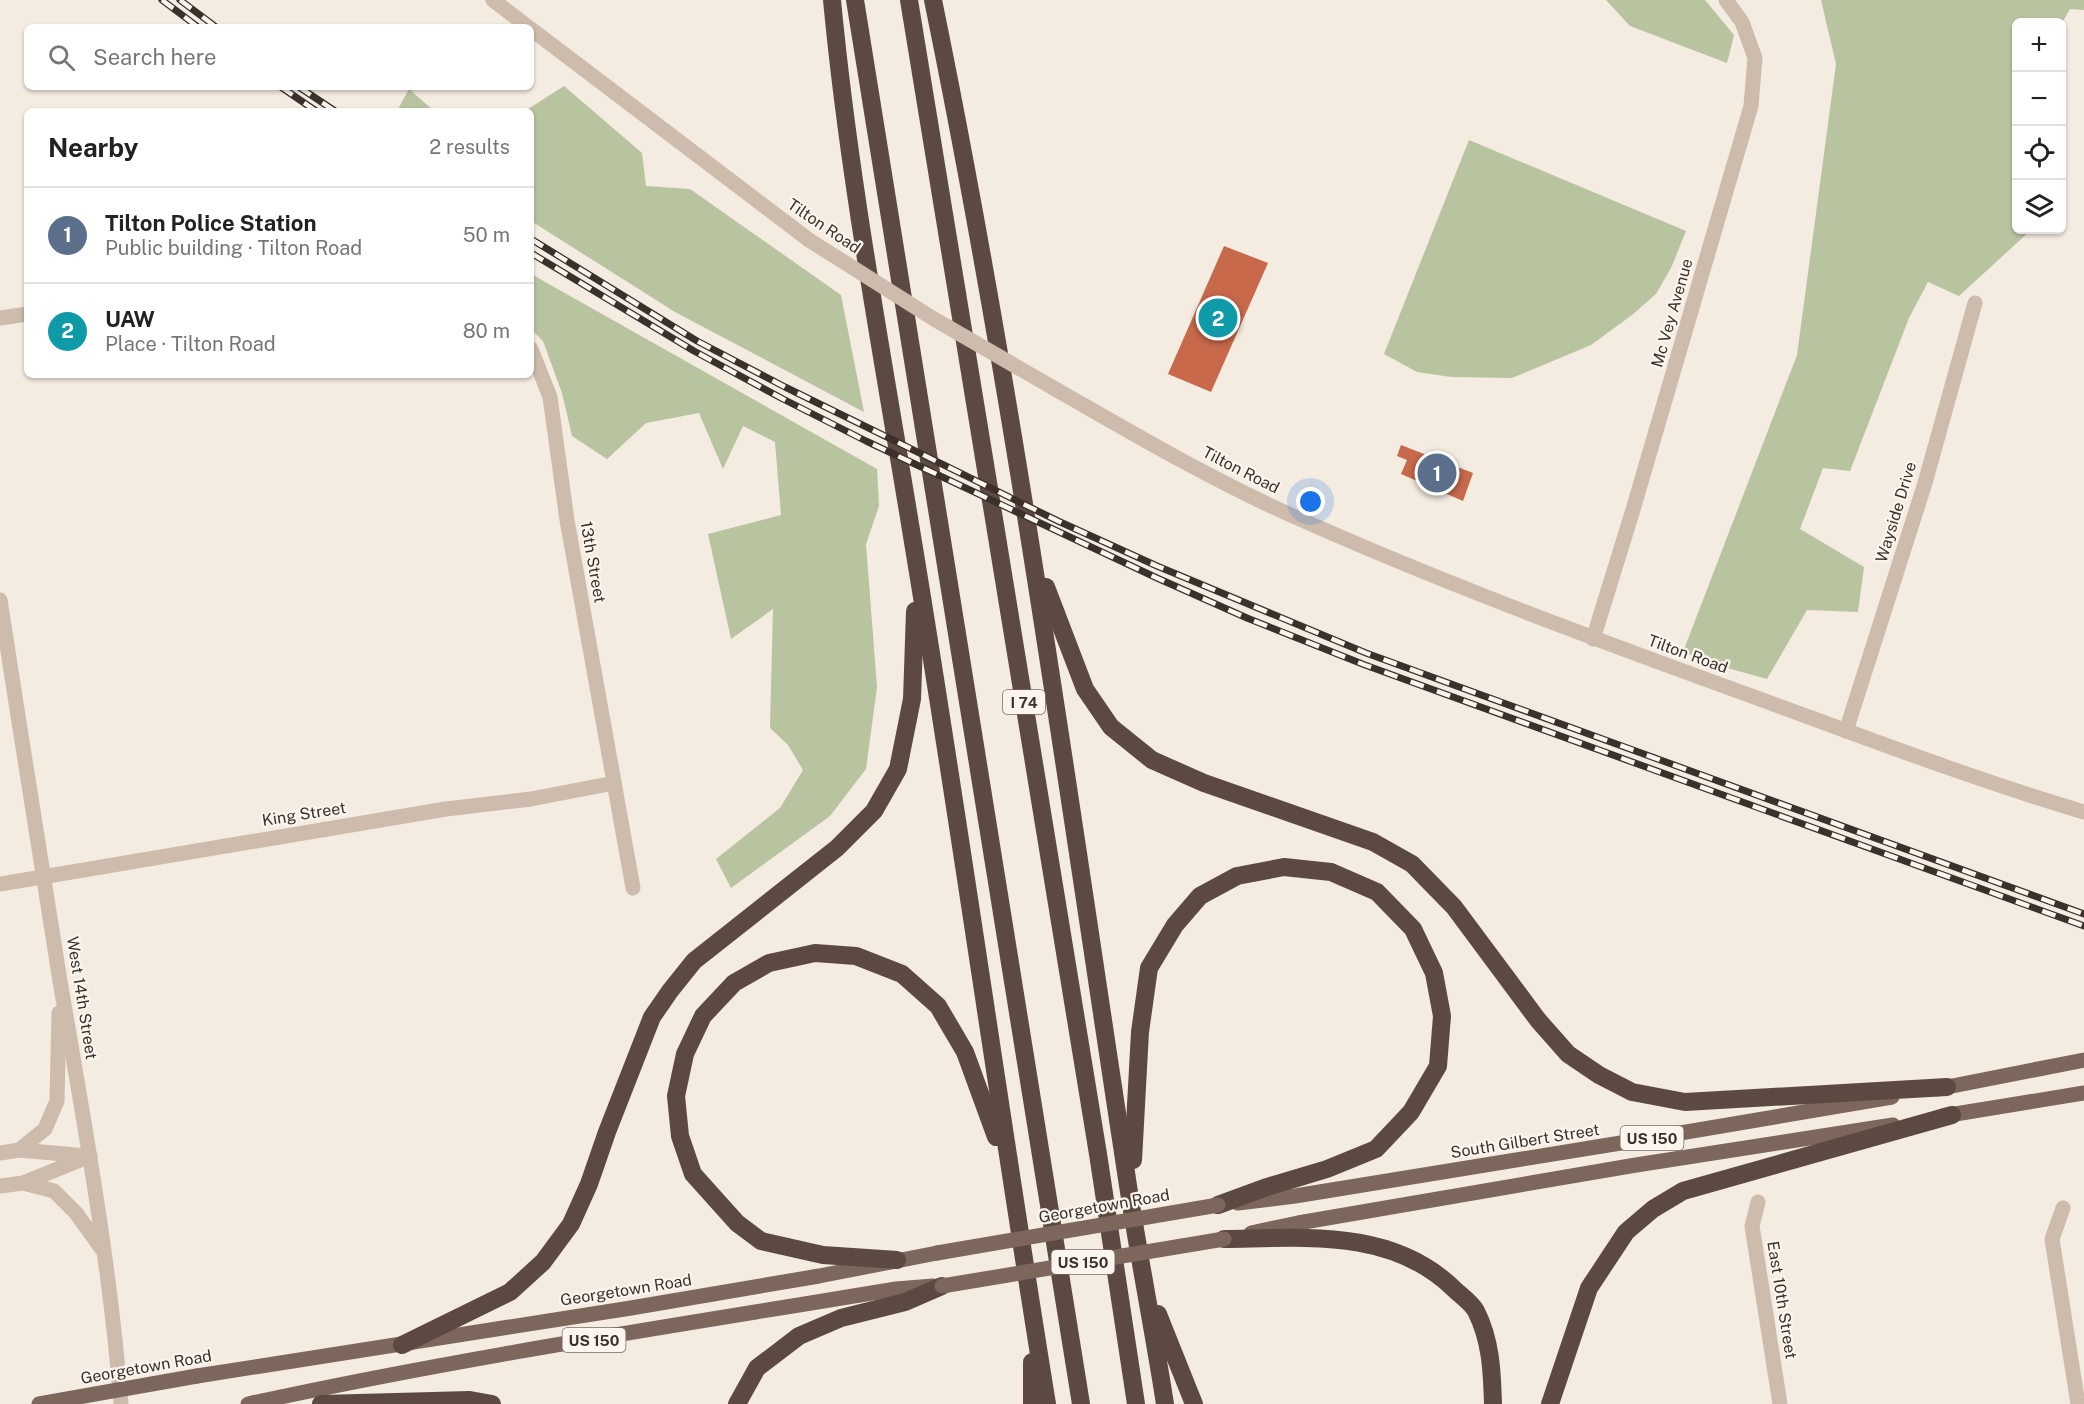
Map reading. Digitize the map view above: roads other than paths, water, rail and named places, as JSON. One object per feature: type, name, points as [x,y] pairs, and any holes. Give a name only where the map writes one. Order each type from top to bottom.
[{"type":"highway","points":[[832,0],[841,95],[879,345],[913,537],[1010,1177],[1047,1404]]},
{"type":"highway","points":[[855,0],[1081,1404]]},
{"type":"highway","name":"I 74","points":[[909,0],[1098,1154],[1136,1404]]},
{"type":"highway","points":[[933,0],[962,144],[1033,552],[1130,1198],[1165,1404]]},
{"type":"highway","points":[[402,1345],[510,1293],[543,1262],[571,1224],[589,1184],[652,1017],[670,991],[694,961],[837,848],[874,811],[898,769],[912,699],[915,615],[913,537]]},
{"type":"highway","points":[[1033,552],[1085,689],[1111,727],[1152,760],[1204,783],[1373,842],[1412,864],[1454,907],[1546,1029],[1568,1054],[1599,1075],[1632,1092],[1685,1102],[1947,1087]]},
{"type":"highway","points":[[1130,1198],[1140,1032],[1149,968],[1175,925],[1200,896],[1237,876],[1284,867],[1331,872],[1377,892],[1413,929],[1434,973],[1442,1016],[1438,1066],[1411,1112],[1376,1149],[1218,1205]]},
{"type":"highway","points":[[897,1260],[823,1255],[761,1241],[737,1223],[693,1174],[680,1136],[676,1096],[678,1085],[685,1054],[703,1016],[734,984],[769,963],[815,953],[856,956],[902,974],[938,1006],[965,1052],[1010,1177]]},
{"type":"highway","points":[[1550,1404],[1589,1288],[1626,1232],[1653,1209],[1683,1191],[1952,1115]]},
{"type":"highway","points":[[1224,1239],[1332,1238],[1394,1250],[1439,1275],[1475,1309],[1491,1354],[1493,1404]]},
{"type":"highway","points":[[1145,1281],[1194,1404]]},
{"type":"highway","points":[[737,1404],[757,1368],[799,1336],[841,1317],[904,1302],[942,1286]]},
{"type":"highway","points":[[1032,1404],[1033,1318]]},
{"type":"highway","points":[[321,1404],[470,1400],[492,1404]]},
{"type":"main road","name":"South Gilbert Street","points":[[1218,1205],[1295,1196],[1610,1145],[1947,1087],[2084,1060]]},
{"type":"main road","name":"US 150","points":[[248,1404],[343,1383],[573,1343],[885,1291],[942,1286],[1224,1239],[1298,1223],[1636,1165],[2084,1092]]},
{"type":"main road","name":"Georgetown Road","points":[[38,1404],[197,1376],[402,1345],[819,1276],[937,1252],[1218,1205]]},
{"type":"street","name":"Tilton Road","points":[[493,0],[525,24]]},
{"type":"street","name":"Mc Vey Avenue","points":[[1593,639],[1751,106],[1755,58],[1742,22],[1726,0]]},
{"type":"street","name":"Tilton Road","points":[[534,31],[809,240],[934,319],[1174,457],[1291,515],[1445,581],[1593,639],[1846,731],[2084,812]]},
{"type":"street","name":"Wayside Drive","points":[[1846,731],[1925,483],[1975,303]]},
{"type":"street","points":[[0,318],[24,314]]},
{"type":"street","name":"13th Street","points":[[534,357],[550,397],[567,520],[633,888]]},
{"type":"street","name":"West 14th Street","points":[[1,608],[90,1156],[117,1349],[121,1404]]},
{"type":"street","name":"King Street","points":[[0,884],[423,813],[531,799],[614,783]]},
{"type":"street","points":[[19,1150],[45,1129],[57,1101],[60,977]]},
{"type":"street","points":[[0,1154],[19,1150],[90,1156]]},
{"type":"street","points":[[0,1186],[23,1183],[90,1156]]},
{"type":"street","points":[[23,1183],[54,1191],[76,1214],[104,1253]]},
{"type":"street","name":"East 10th Street","points":[[1758,1202],[1752,1226],[1780,1404]]},
{"type":"street","points":[[2063,1208],[2052,1239],[2077,1356],[2078,1404]]},
{"type":"railway","points":[[162,0],[194,24]]},
{"type":"railway","points":[[180,0],[212,24]]},
{"type":"railway","points":[[285,90],[312,108]]},
{"type":"railway","points":[[304,90],[330,108]]},
{"type":"railway","points":[[534,241],[697,341],[785,387],[1058,521],[1157,566],[1366,653],[2084,914]]},
{"type":"railway","points":[[534,255],[694,351],[783,399],[866,441],[1247,618],[1365,665],[2084,926]]},
{"type":"place","name":"UAW","points":[[1218,318]]},
{"type":"place","name":"Tilton Police Station","points":[[1437,473]]}]
